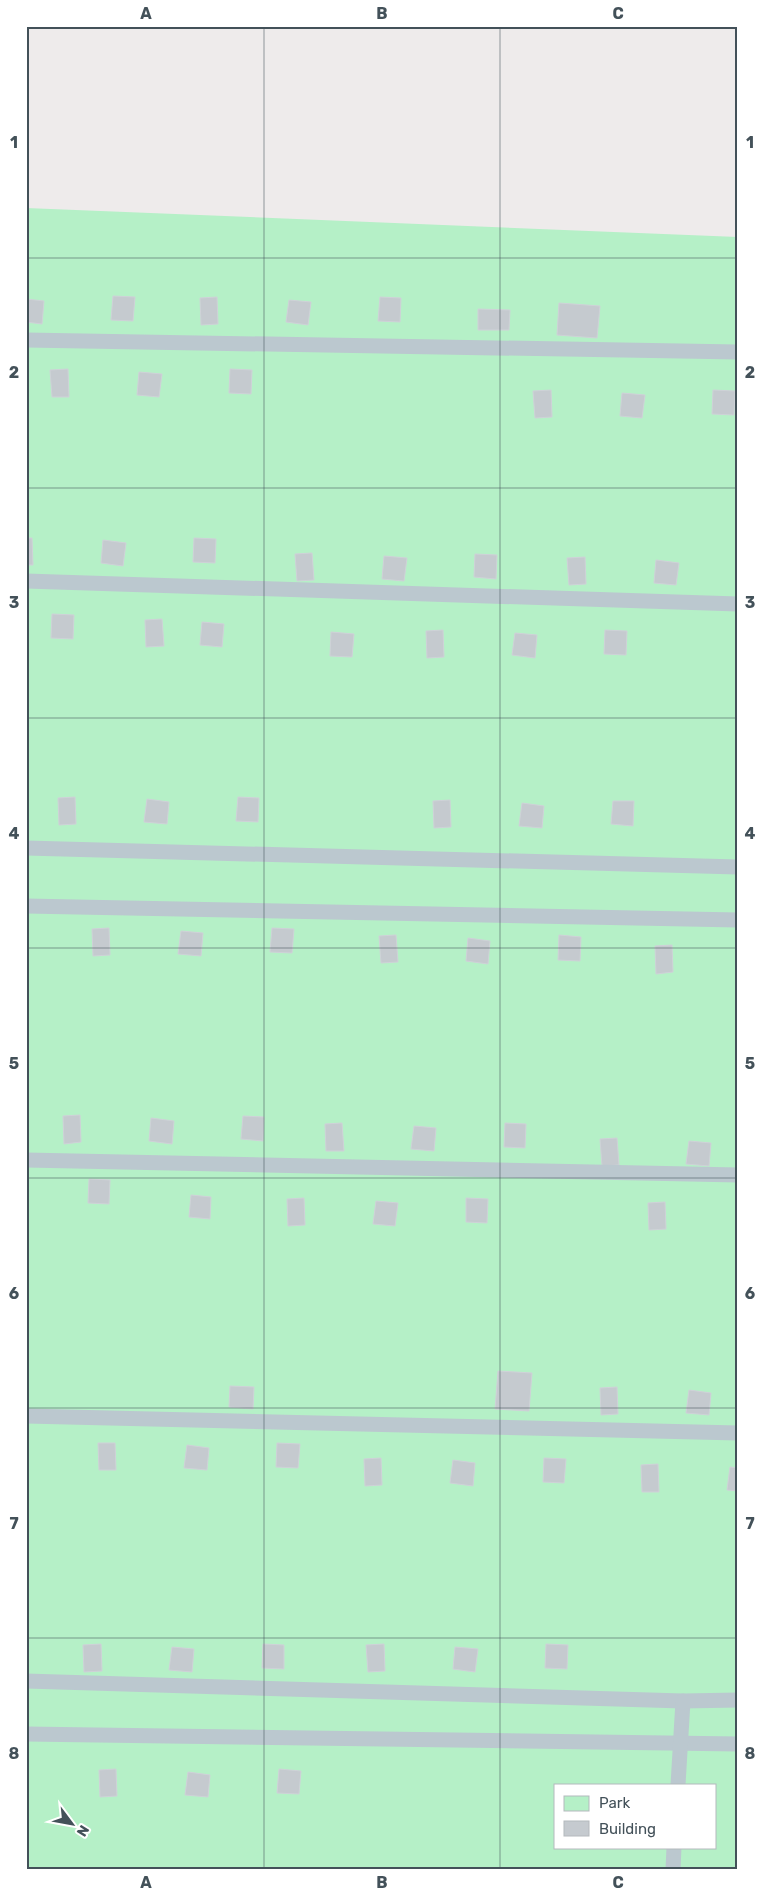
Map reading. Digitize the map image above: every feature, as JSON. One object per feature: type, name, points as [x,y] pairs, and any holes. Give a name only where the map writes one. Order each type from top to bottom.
[{"type":"lane","points":[[26,340],[738,352]]},
{"type":"lane","points":[[26,581],[738,604]]},
{"type":"lane","points":[[26,848],[738,867]]},
{"type":"lane","points":[[26,906],[738,920]]},
{"type":"lane","points":[[26,1160],[738,1175]]},
{"type":"lane","points":[[26,1416],[738,1433]]},
{"type":"lane","points":[[26,1681],[683,1701],[738,1700]]},
{"type":"lane","points":[[678,1784],[683,1701]]},
{"type":"lane","points":[[26,1734],[738,1744]]},
{"type":"lane","points":[[673,1870],[674,1848]]},
{"type":"green space","points":[[26,208],[738,237],[738,1870],[26,1870]]},
{"type":"building","points":[[113,296],[135,297],[133,321],[111,320]]},
{"type":"building","points":[[217,297],[218,324],[201,325],[200,298]]},
{"type":"building","points":[[380,297],[401,298],[400,322],[378,321]]},
{"type":"building","points":[[26,299],[44,301],[42,324],[26,322]]},
{"type":"building","points":[[289,300],[311,302],[308,325],[286,322]]},
{"type":"building","points":[[559,303],[600,306],[597,338],[557,335]]},
{"type":"building","points":[[478,309],[510,310],[509,330],[478,330]]},
{"type":"building","points":[[68,369],[69,397],[52,397],[50,370]]},
{"type":"building","points":[[230,369],[252,370],[251,394],[229,393]]},
{"type":"building","points":[[139,372],[162,374],[159,397],[137,395]]},
{"type":"building","points":[[551,390],[552,417],[535,418],[533,391]]},
{"type":"building","points":[[713,390],[735,391],[734,415],[712,414]]},
{"type":"building","points":[[622,393],[645,395],[642,418],[620,416]]},
{"type":"building","points":[[26,538],[32,538],[33,565],[26,565]]},
{"type":"building","points":[[194,538],[216,539],[215,563],[193,562]]},
{"type":"building","points":[[103,540],[126,543],[123,566],[101,563]]},
{"type":"building","points":[[312,553],[314,580],[297,581],[295,554]]},
{"type":"building","points":[[475,554],[497,555],[496,579],[474,577]]},
{"type":"building","points":[[384,556],[407,558],[404,581],[382,579]]},
{"type":"building","points":[[585,557],[586,584],[569,585],[567,558]]},
{"type":"building","points":[[656,560],[679,563],[676,585],[654,583]]},
{"type":"building","points":[[52,614],[74,615],[73,639],[51,638]]},
{"type":"building","points":[[162,619],[164,646],[146,647],[145,620]]},
{"type":"building","points":[[202,622],[224,624],[222,647],[200,645]]},
{"type":"building","points":[[443,630],[444,657],[427,658],[426,631]]},
{"type":"building","points":[[605,630],[627,631],[626,655],[604,654]]},
{"type":"building","points":[[331,632],[354,634],[352,657],[330,656]]},
{"type":"building","points":[[515,633],[537,635],[535,658],[512,655]]},
{"type":"building","points":[[75,797],[76,824],[59,825],[58,798]]},
{"type":"building","points":[[238,797],[259,798],[258,822],[236,821]]},
{"type":"building","points":[[147,799],[169,802],[167,824],[144,822]]},
{"type":"building","points":[[450,800],[451,827],[434,828],[433,801]]},
{"type":"building","points":[[613,801],[634,801],[633,826],[611,824]]},
{"type":"building","points":[[522,803],[544,806],[542,828],[519,826]]},
{"type":"building","points":[[109,928],[110,955],[93,956],[92,929]]},
{"type":"building","points":[[272,928],[294,929],[292,953],[270,952]]},
{"type":"building","points":[[181,931],[203,933],[201,956],[178,954]]},
{"type":"building","points":[[396,935],[398,962],[381,963],[379,936]]},
{"type":"building","points":[[559,935],[581,937],[580,961],[558,960]]},
{"type":"building","points":[[468,938],[490,941],[488,964],[466,961]]},
{"type":"building","points":[[672,945],[673,972],[656,974],[655,946]]},
{"type":"building","points":[[80,1115],[81,1142],[64,1144],[63,1116]]},
{"type":"building","points":[[243,1116],[264,1117],[263,1141],[241,1139]]},
{"type":"building","points":[[151,1118],[174,1121],[172,1144],[149,1141]]},
{"type":"building","points":[[342,1123],[344,1151],[326,1151],[325,1124]]},
{"type":"building","points":[[505,1123],[526,1124],[525,1148],[504,1147]]},
{"type":"building","points":[[414,1126],[436,1128],[434,1151],[411,1149]]},
{"type":"building","points":[[617,1138],[619,1165],[602,1166],[600,1139]]},
{"type":"building","points":[[689,1141],[711,1143],[709,1166],[686,1164]]},
{"type":"building","points":[[89,1179],[110,1180],[109,1204],[88,1203]]},
{"type":"building","points":[[191,1195],[211,1197],[210,1219],[189,1217]]},
{"type":"building","points":[[304,1198],[305,1225],[288,1226],[287,1199]]},
{"type":"building","points":[[466,1198],[488,1199],[487,1223],[466,1222]]},
{"type":"building","points":[[376,1201],[398,1203],[395,1226],[373,1224]]},
{"type":"building","points":[[665,1202],[666,1229],[649,1230],[648,1203]]},
{"type":"building","points":[[498,1371],[532,1373],[529,1411],[495,1409]]},
{"type":"building","points":[[230,1386],[254,1387],[253,1409],[229,1407]]},
{"type":"building","points":[[617,1387],[618,1414],[601,1415],[600,1388]]},
{"type":"building","points":[[689,1390],[711,1393],[709,1415],[686,1413]]},
{"type":"building","points":[[98,1443],[115,1443],[116,1470],[99,1470]]},
{"type":"building","points":[[277,1443],[300,1444],[298,1468],[276,1467]]},
{"type":"building","points":[[187,1445],[209,1448],[207,1470],[184,1468]]},
{"type":"building","points":[[381,1458],[382,1485],[365,1486],[364,1459]]},
{"type":"building","points":[[544,1458],[566,1459],[564,1483],[543,1482]]},
{"type":"building","points":[[453,1460],[475,1463],[473,1486],[450,1483]]},
{"type":"building","points":[[658,1464],[659,1492],[642,1492],[641,1465]]},
{"type":"building","points":[[730,1467],[738,1468],[738,1491],[727,1490]]},
{"type":"building","points":[[101,1644],[102,1671],[84,1672],[83,1645]]},
{"type":"building","points":[[263,1644],[284,1645],[284,1669],[262,1668]]},
{"type":"building","points":[[384,1644],[385,1671],[368,1672],[366,1645]]},
{"type":"building","points":[[546,1644],[568,1645],[567,1669],[545,1668]]},
{"type":"building","points":[[172,1647],[194,1649],[192,1672],[169,1670]]},
{"type":"building","points":[[455,1647],[478,1649],[475,1672],[453,1669]]},
{"type":"building","points":[[116,1769],[117,1796],[100,1797],[99,1770]]},
{"type":"building","points":[[279,1769],[301,1771],[299,1794],[277,1793]]},
{"type":"building","points":[[188,1772],[210,1775],[208,1797],[185,1795]]}]
